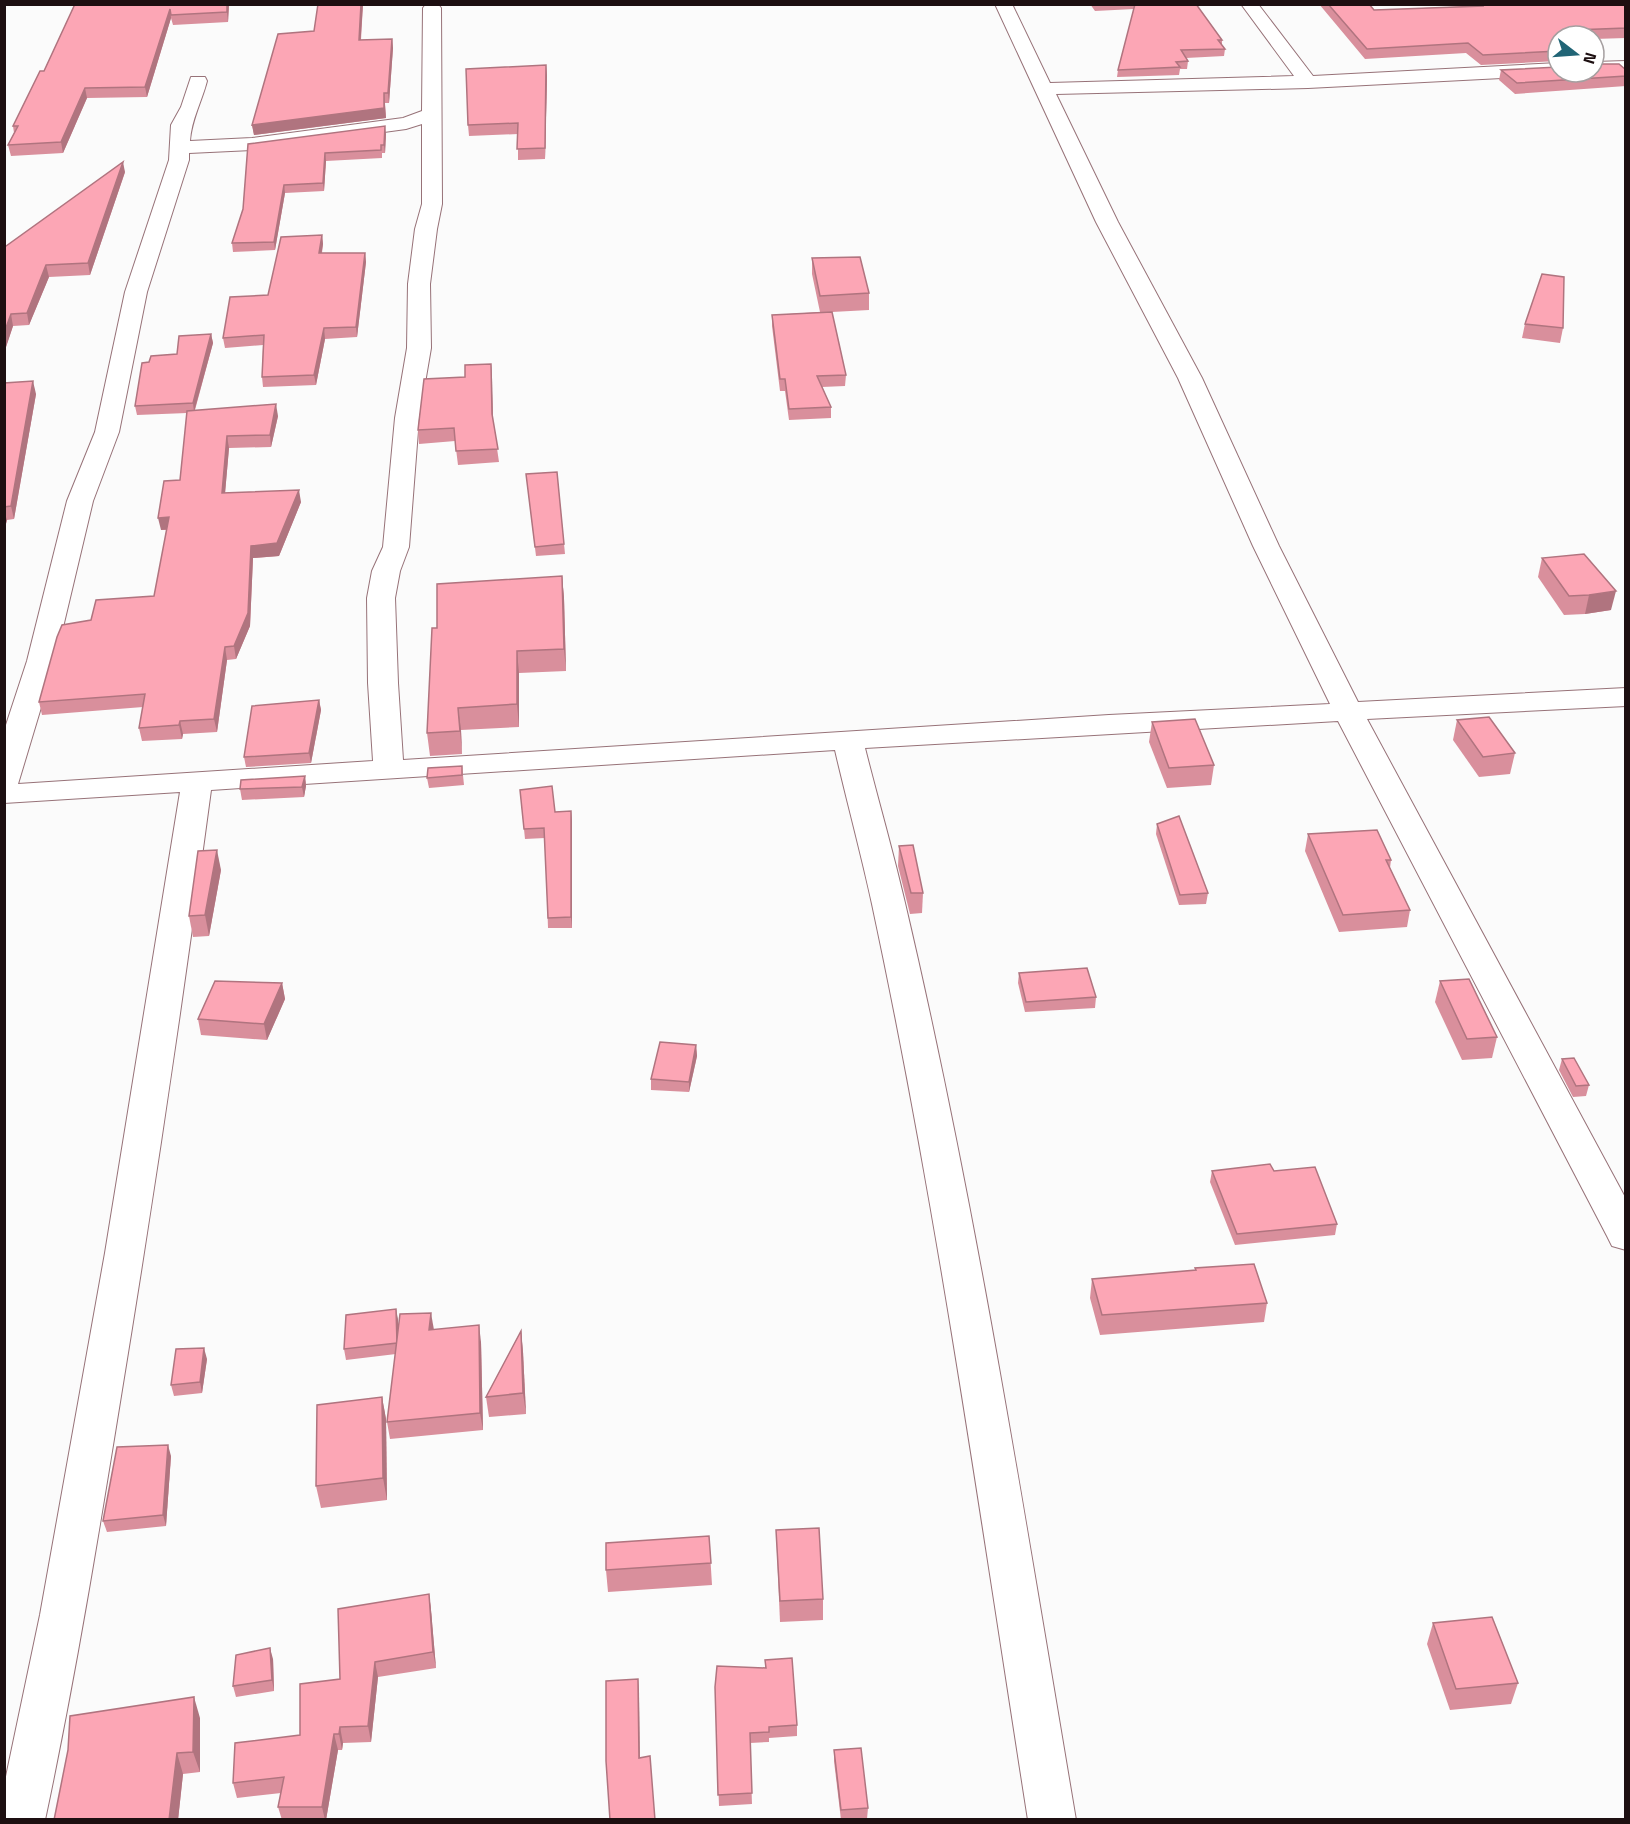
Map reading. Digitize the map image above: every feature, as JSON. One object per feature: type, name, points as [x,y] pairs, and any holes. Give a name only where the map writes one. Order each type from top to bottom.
[{"type":"street","points":[[1004,4],[1107,222],[1190,378],[1266,546],[1348,711],[1626,1236]]},
{"type":"street","points":[[1249,4],[1308,82]]},
{"type":"street","points":[[389,770],[382,683],[381,598],[386,571],[396,547],[407,418],[419,348],[419,284],[426,228],[432,204],[431,6]]},
{"type":"street","points":[[1606,67],[1626,66]]},
{"type":"street","points":[[1043,88],[1308,82],[1546,70]]},
{"type":"street","points":[[4,782],[41,661],[80,501],[107,432],[136,292],[179,160],[182,125],[198,81]]},
{"type":"street","points":[[180,147],[252,144],[406,123],[431,114]]},
{"type":"street","points":[[4,794],[1348,711],[1626,697]]},
{"type":"street","points":[[848,742],[892,921],[922,1070],[965,1298],[1052,1820]]},
{"type":"street","points":[[21,1820],[45,1714],[130,1221],[173,954],[197,782]]},
{"type":"building","points":[[75,4],[227,4],[227,12],[171,15],[170,9],[145,87],[85,88],[61,142],[8,145],[18,126],[13,126],[40,71],[44,71]]},
{"type":"building","points":[[318,4],[361,4],[359,40],[392,39],[388,93],[384,93],[384,108],[252,125],[278,34],[314,31]]},
{"type":"building","points":[[1135,4],[1196,4],[1222,40],[1218,40],[1225,49],[1181,50],[1188,61],[1176,62],[1180,67],[1118,70]]},
{"type":"building","points":[[1328,4],[1369,4],[1374,10],[1483,6],[1482,4],[1626,4],[1626,28],[1606,29],[1606,24],[1546,24],[1546,52],[1483,55],[1468,43],[1367,49]]},
{"type":"building","points":[[1606,64],[1619,64],[1626,70],[1626,76],[1606,77]]},
{"type":"building","points":[[546,65],[545,148],[517,149],[518,123],[468,125],[466,69]]},
{"type":"building","points":[[1546,68],[1546,81],[1517,83],[1501,70]]},
{"type":"building","points":[[385,126],[384,145],[381,145],[381,150],[325,153],[323,183],[284,185],[274,242],[232,243],[243,209],[248,144]]},
{"type":"building","points":[[123,162],[88,263],[46,265],[27,313],[11,314],[4,333],[4,246]]},
{"type":"building","points":[[322,235],[319,253],[365,253],[356,327],[324,328],[314,375],[262,377],[264,335],[223,338],[230,297],[268,295],[281,237]]},
{"type":"building","points":[[860,257],[869,293],[820,296],[812,258]]},
{"type":"building","points":[[1542,274],[1564,277],[1563,328],[1525,324]]},
{"type":"building","points":[[832,312],[846,375],[817,376],[831,407],[789,409],[785,379],[780,379],[772,315]]},
{"type":"building","points":[[211,334],[193,403],[135,406],[142,363],[149,362],[151,356],[177,354],[179,336]]},
{"type":"building","points":[[491,364],[492,414],[498,449],[456,451],[454,428],[418,430],[424,379],[465,377],[465,365]]},
{"type":"building","points":[[33,381],[11,506],[4,507],[4,383]]},
{"type":"building","points":[[276,404],[270,435],[227,436],[222,493],[299,490],[277,543],[251,546],[248,613],[234,646],[225,647],[214,719],[180,721],[179,725],[139,728],[145,694],[39,702],[62,625],[91,620],[96,600],[154,596],[169,517],[158,518],[164,481],[180,480],[187,411]]},
{"type":"building","points":[[557,472],[564,544],[535,547],[526,474]]},
{"type":"building","points":[[1584,554],[1616,591],[1569,596],[1542,558]]},
{"type":"building","points":[[562,576],[564,649],[517,651],[517,704],[458,708],[460,731],[427,733],[432,628],[437,628],[437,584]]},
{"type":"building","points":[[319,700],[309,753],[244,757],[252,706]]},
{"type":"building","points":[[1489,717],[1515,753],[1483,757],[1457,720]]},
{"type":"building","points":[[1195,719],[1214,765],[1169,768],[1152,722]]},
{"type":"building","points":[[462,766],[462,775],[427,778],[428,768]]},
{"type":"building","points":[[305,776],[302,787],[240,789],[241,780]]},
{"type":"building","points":[[552,786],[555,812],[571,811],[571,917],[548,918],[544,828],[524,829],[520,790]]},
{"type":"building","points":[[1179,816],[1208,893],[1180,895],[1157,824]]},
{"type":"building","points":[[1377,830],[1391,860],[1386,860],[1410,910],[1343,915],[1308,834]]},
{"type":"building","points":[[913,845],[923,893],[911,893],[899,846]]},
{"type":"building","points":[[217,850],[205,915],[189,916],[198,851]]},
{"type":"building","points":[[1087,968],[1096,997],[1026,1002],[1019,973]]},
{"type":"building","points":[[1469,979],[1497,1037],[1467,1039],[1440,981]]},
{"type":"building","points":[[215,981],[282,983],[264,1024],[198,1019]]},
{"type":"building","points":[[660,1042],[696,1045],[689,1082],[651,1079]]},
{"type":"building","points":[[1574,1058],[1589,1085],[1576,1086],[1562,1059]]},
{"type":"building","points":[[1270,1164],[1274,1171],[1315,1167],[1337,1224],[1237,1234],[1212,1171]]},
{"type":"building","points":[[1254,1264],[1267,1303],[1102,1315],[1092,1279],[1196,1270],[1195,1268]]},
{"type":"building","points":[[396,1309],[397,1343],[344,1349],[346,1315]]},
{"type":"building","points":[[431,1313],[429,1330],[479,1325],[480,1413],[387,1422],[400,1314]]},
{"type":"building","points":[[521,1331],[523,1393],[486,1397]]},
{"type":"building","points":[[204,1348],[200,1382],[171,1385],[176,1349]]},
{"type":"building","points":[[382,1397],[383,1478],[316,1486],[317,1405]]},
{"type":"building","points":[[168,1445],[163,1515],[103,1521],[117,1447]]},
{"type":"building","points":[[819,1528],[823,1599],[780,1601],[776,1530]]},
{"type":"building","points":[[709,1536],[711,1563],[606,1570],[606,1543]]},
{"type":"building","points":[[429,1594],[433,1652],[375,1662],[368,1726],[340,1727],[339,1734],[334,1734],[322,1807],[278,1807],[284,1777],[233,1783],[235,1743],[300,1735],[300,1684],[340,1679],[338,1609]]},
{"type":"building","points":[[1492,1617],[1518,1683],[1456,1689],[1433,1623]]},
{"type":"building","points":[[270,1648],[272,1680],[233,1686],[236,1655]]},
{"type":"building","points":[[792,1658],[797,1725],[769,1727],[769,1732],[750,1733],[752,1793],[718,1795],[715,1687],[717,1666],[766,1668],[765,1660]]},
{"type":"building","points":[[638,1679],[639,1758],[650,1756],[655,1820],[610,1820],[606,1761],[606,1681]]},
{"type":"building","points":[[194,1697],[193,1752],[177,1753],[169,1820],[54,1820],[68,1750],[70,1716]]},
{"type":"building","points":[[861,1748],[868,1808],[841,1810],[834,1750]]}]
